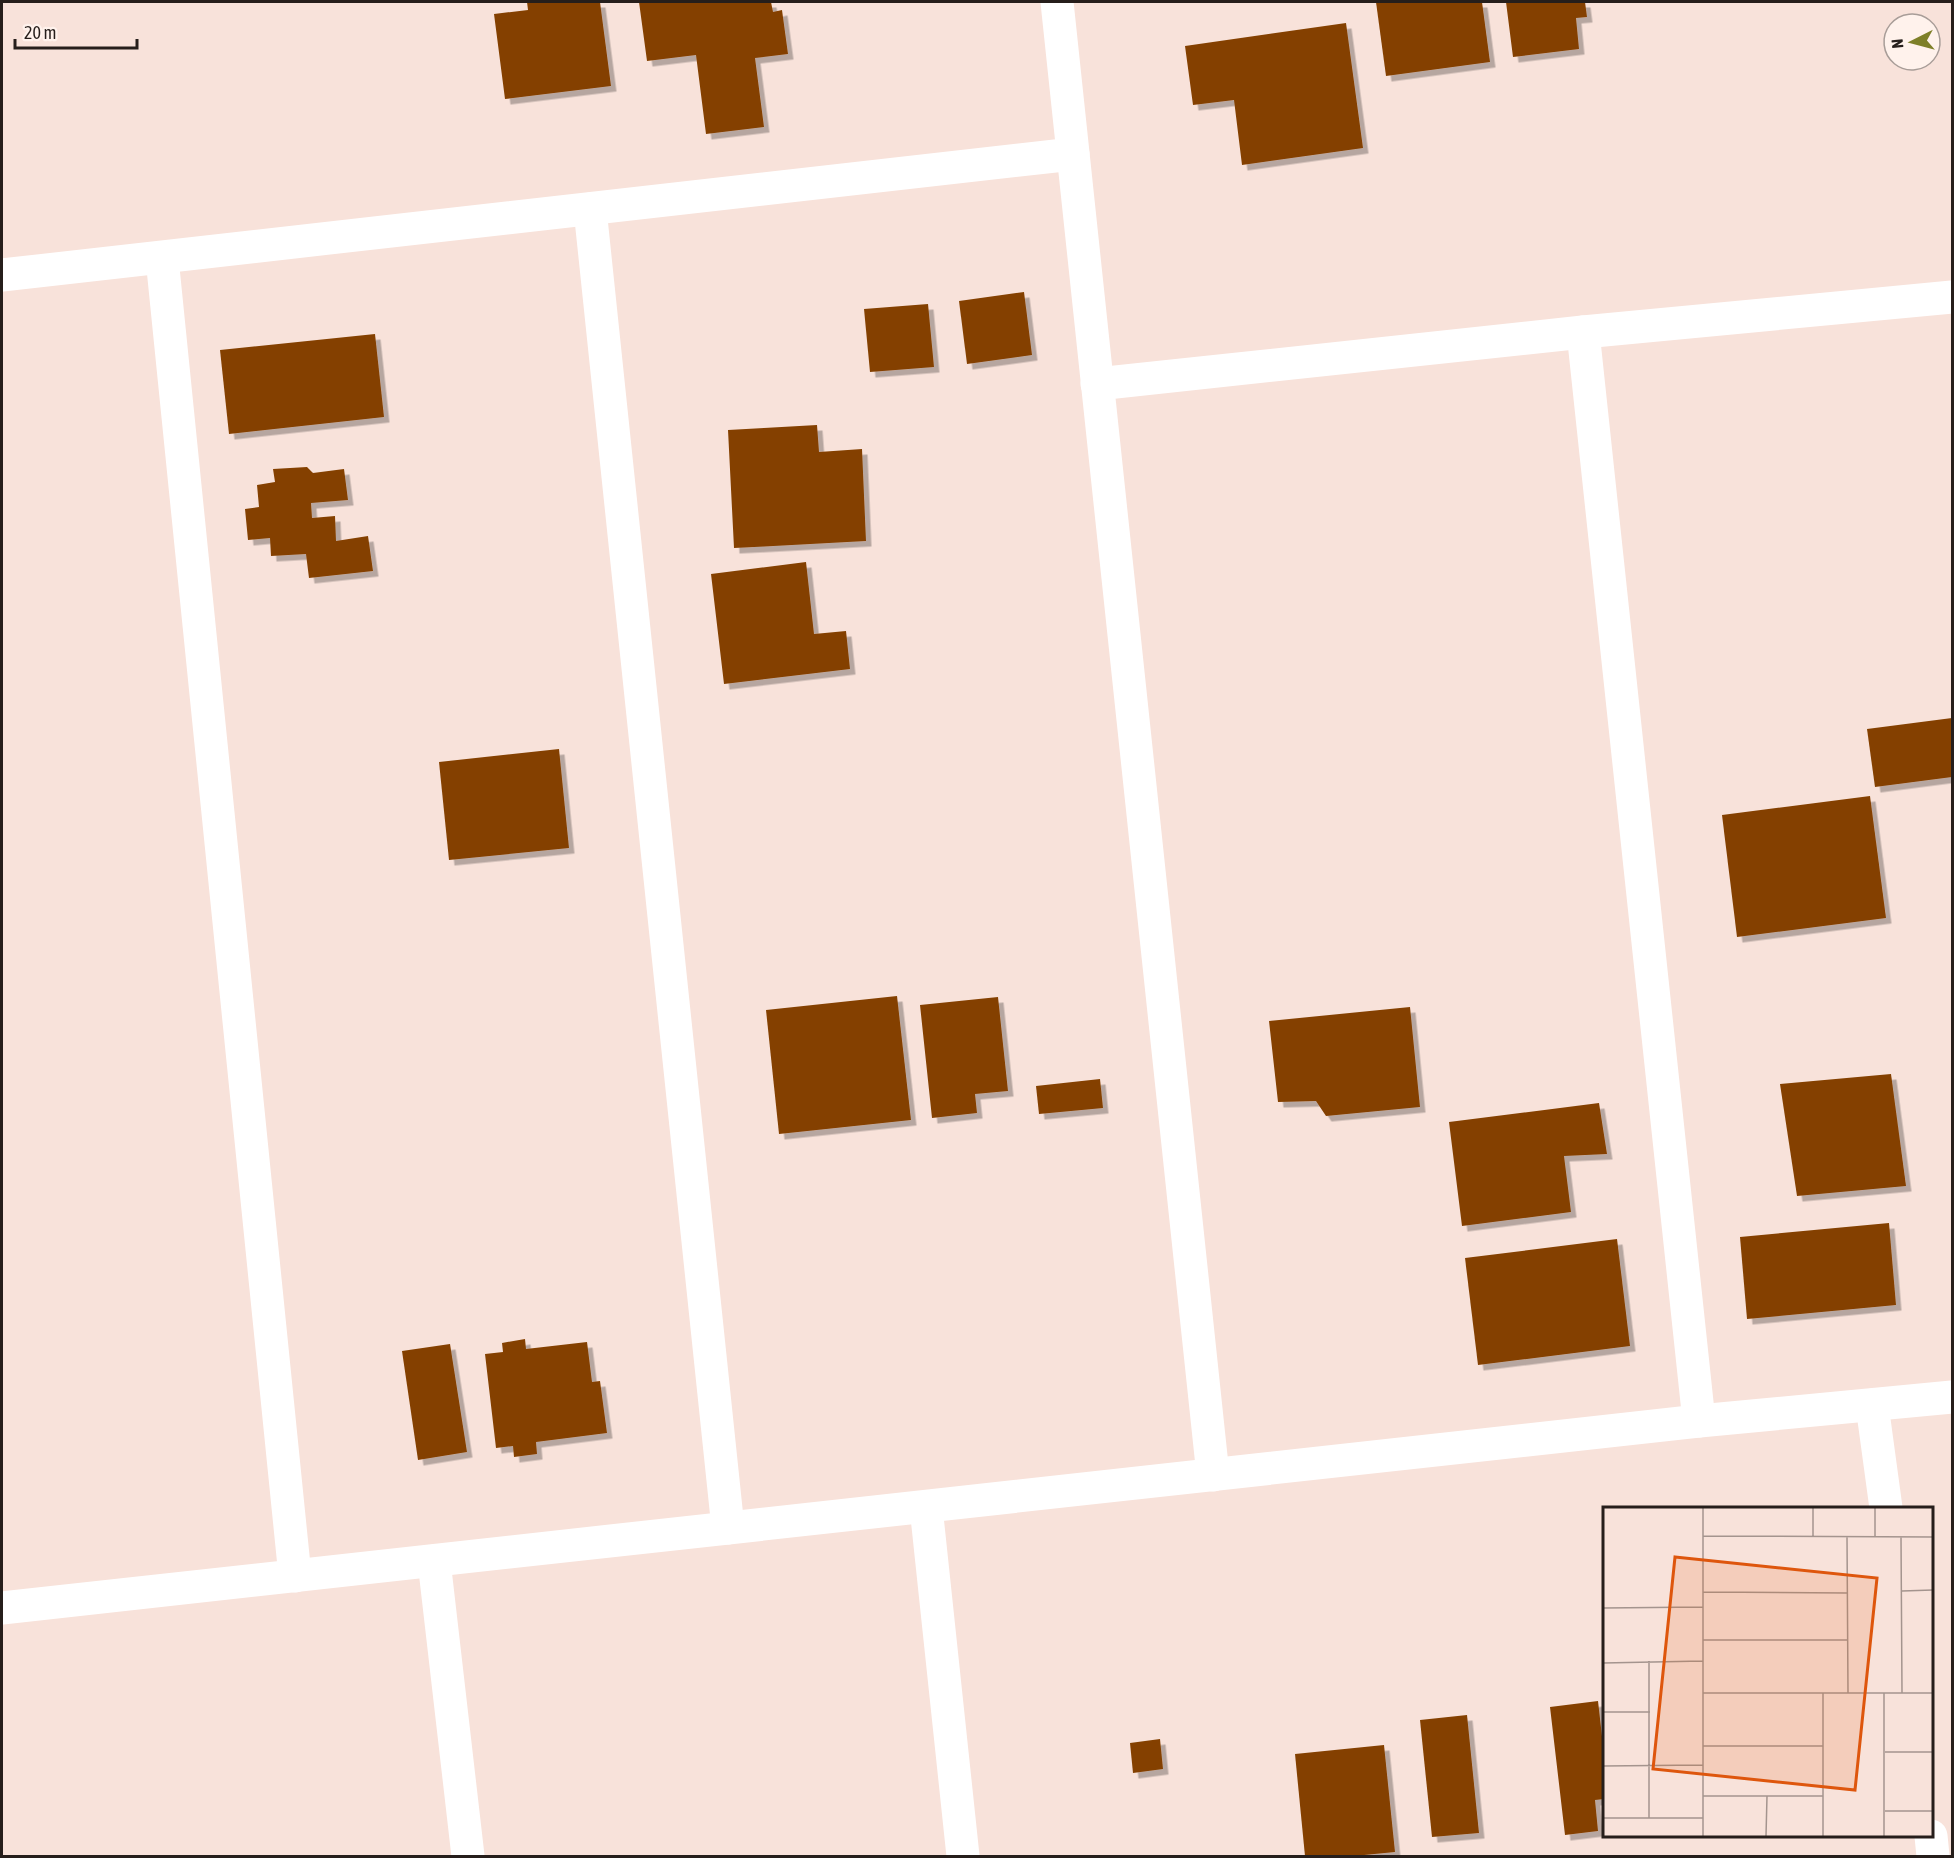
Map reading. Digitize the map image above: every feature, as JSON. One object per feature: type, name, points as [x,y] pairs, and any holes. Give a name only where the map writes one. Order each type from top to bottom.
[{"type":"street","points":[[1057,2],[1213,1475]]},
{"type":"street","points":[[2,275],[1073,154]]},
{"type":"street","points":[[590,209],[728,1528]]},
{"type":"street","points":[[162,258],[296,1576]]},
{"type":"street","points":[[1097,384],[1583,332],[1953,297]]},
{"type":"street","points":[[1583,332],[1699,1421]]},
{"type":"street","points":[[2,1608],[926,1508],[1699,1421],[1953,1397]]},
{"type":"street","points":[[1872,1405],[1886,1507]]},
{"type":"street","points":[[926,1508],[963,1857]]},
{"type":"street","points":[[434,1561],[468,1857]]},
{"type":"street","points":[[1930,1837],[1933,1857]]},
{"type":"building","points":[[527,2],[600,2],[611,86],[505,99],[494,14],[528,10]]},
{"type":"building","points":[[639,2],[771,2],[773,12],[782,10],[788,54],[755,58],[764,127],[706,134],[696,55],[647,61]]},
{"type":"building","points":[[1376,2],[1482,2],[1490,62],[1386,76]]},
{"type":"building","points":[[1506,2],[1585,2],[1587,17],[1576,18],[1579,49],[1513,57]]},
{"type":"building","points":[[1346,23],[1363,148],[1242,165],[1234,100],[1193,105],[1185,46]]},
{"type":"building","points":[[1024,292],[1032,355],[967,364],[959,301]]},
{"type":"building","points":[[928,304],[934,367],[870,372],[864,309]]},
{"type":"building","points":[[375,334],[384,417],[229,434],[220,350]]},
{"type":"building","points":[[817,425],[819,452],[862,449],[866,541],[734,548],[728,430]]},
{"type":"building","points":[[307,467],[313,473],[344,469],[348,500],[311,503],[312,518],[335,516],[336,541],[368,536],[373,571],[309,578],[306,554],[271,556],[270,538],[248,540],[245,509],[259,507],[257,485],[275,482],[273,469]]},
{"type":"building","points":[[806,562],[814,634],[846,631],[850,669],[724,684],[711,574]]},
{"type":"building","points":[[1952,718],[1952,777],[1875,787],[1867,729]]},
{"type":"building","points":[[559,749],[569,848],[449,860],[439,762]]},
{"type":"building","points":[[1870,796],[1886,918],[1737,937],[1722,815]]},
{"type":"building","points":[[897,996],[911,1120],[779,1134],[766,1010]]},
{"type":"building","points":[[998,997],[1008,1091],[975,1094],[977,1113],[932,1118],[920,1005]]},
{"type":"building","points":[[1410,1007],[1420,1107],[1326,1116],[1316,1101],[1278,1102],[1269,1021]]},
{"type":"building","points":[[1891,1074],[1906,1186],[1797,1196],[1780,1084]]},
{"type":"building","points":[[1100,1079],[1103,1108],[1039,1114],[1036,1086]]},
{"type":"building","points":[[1599,1103],[1607,1154],[1564,1156],[1571,1212],[1462,1226],[1449,1122]]},
{"type":"building","points":[[1889,1223],[1896,1305],[1747,1319],[1740,1237]]},
{"type":"building","points":[[1617,1239],[1630,1346],[1478,1365],[1465,1258]]},
{"type":"building","points":[[525,1339],[526,1349],[587,1342],[592,1382],[600,1381],[607,1433],[536,1442],[537,1454],[514,1457],[513,1446],[496,1448],[485,1354],[503,1352],[502,1343]]},
{"type":"building","points":[[450,1344],[467,1452],[418,1460],[402,1351]]},
{"type":"building","points":[[1598,1701],[1603,1745],[1603,1799],[1595,1800],[1598,1831],[1565,1835],[1550,1707]]},
{"type":"building","points":[[1467,1715],[1479,1833],[1432,1837],[1420,1720]]},
{"type":"building","points":[[1160,1739],[1163,1769],[1133,1773],[1130,1743]]},
{"type":"building","points":[[1384,1745],[1395,1852],[1354,1856],[1305,1856],[1295,1754]]}]
